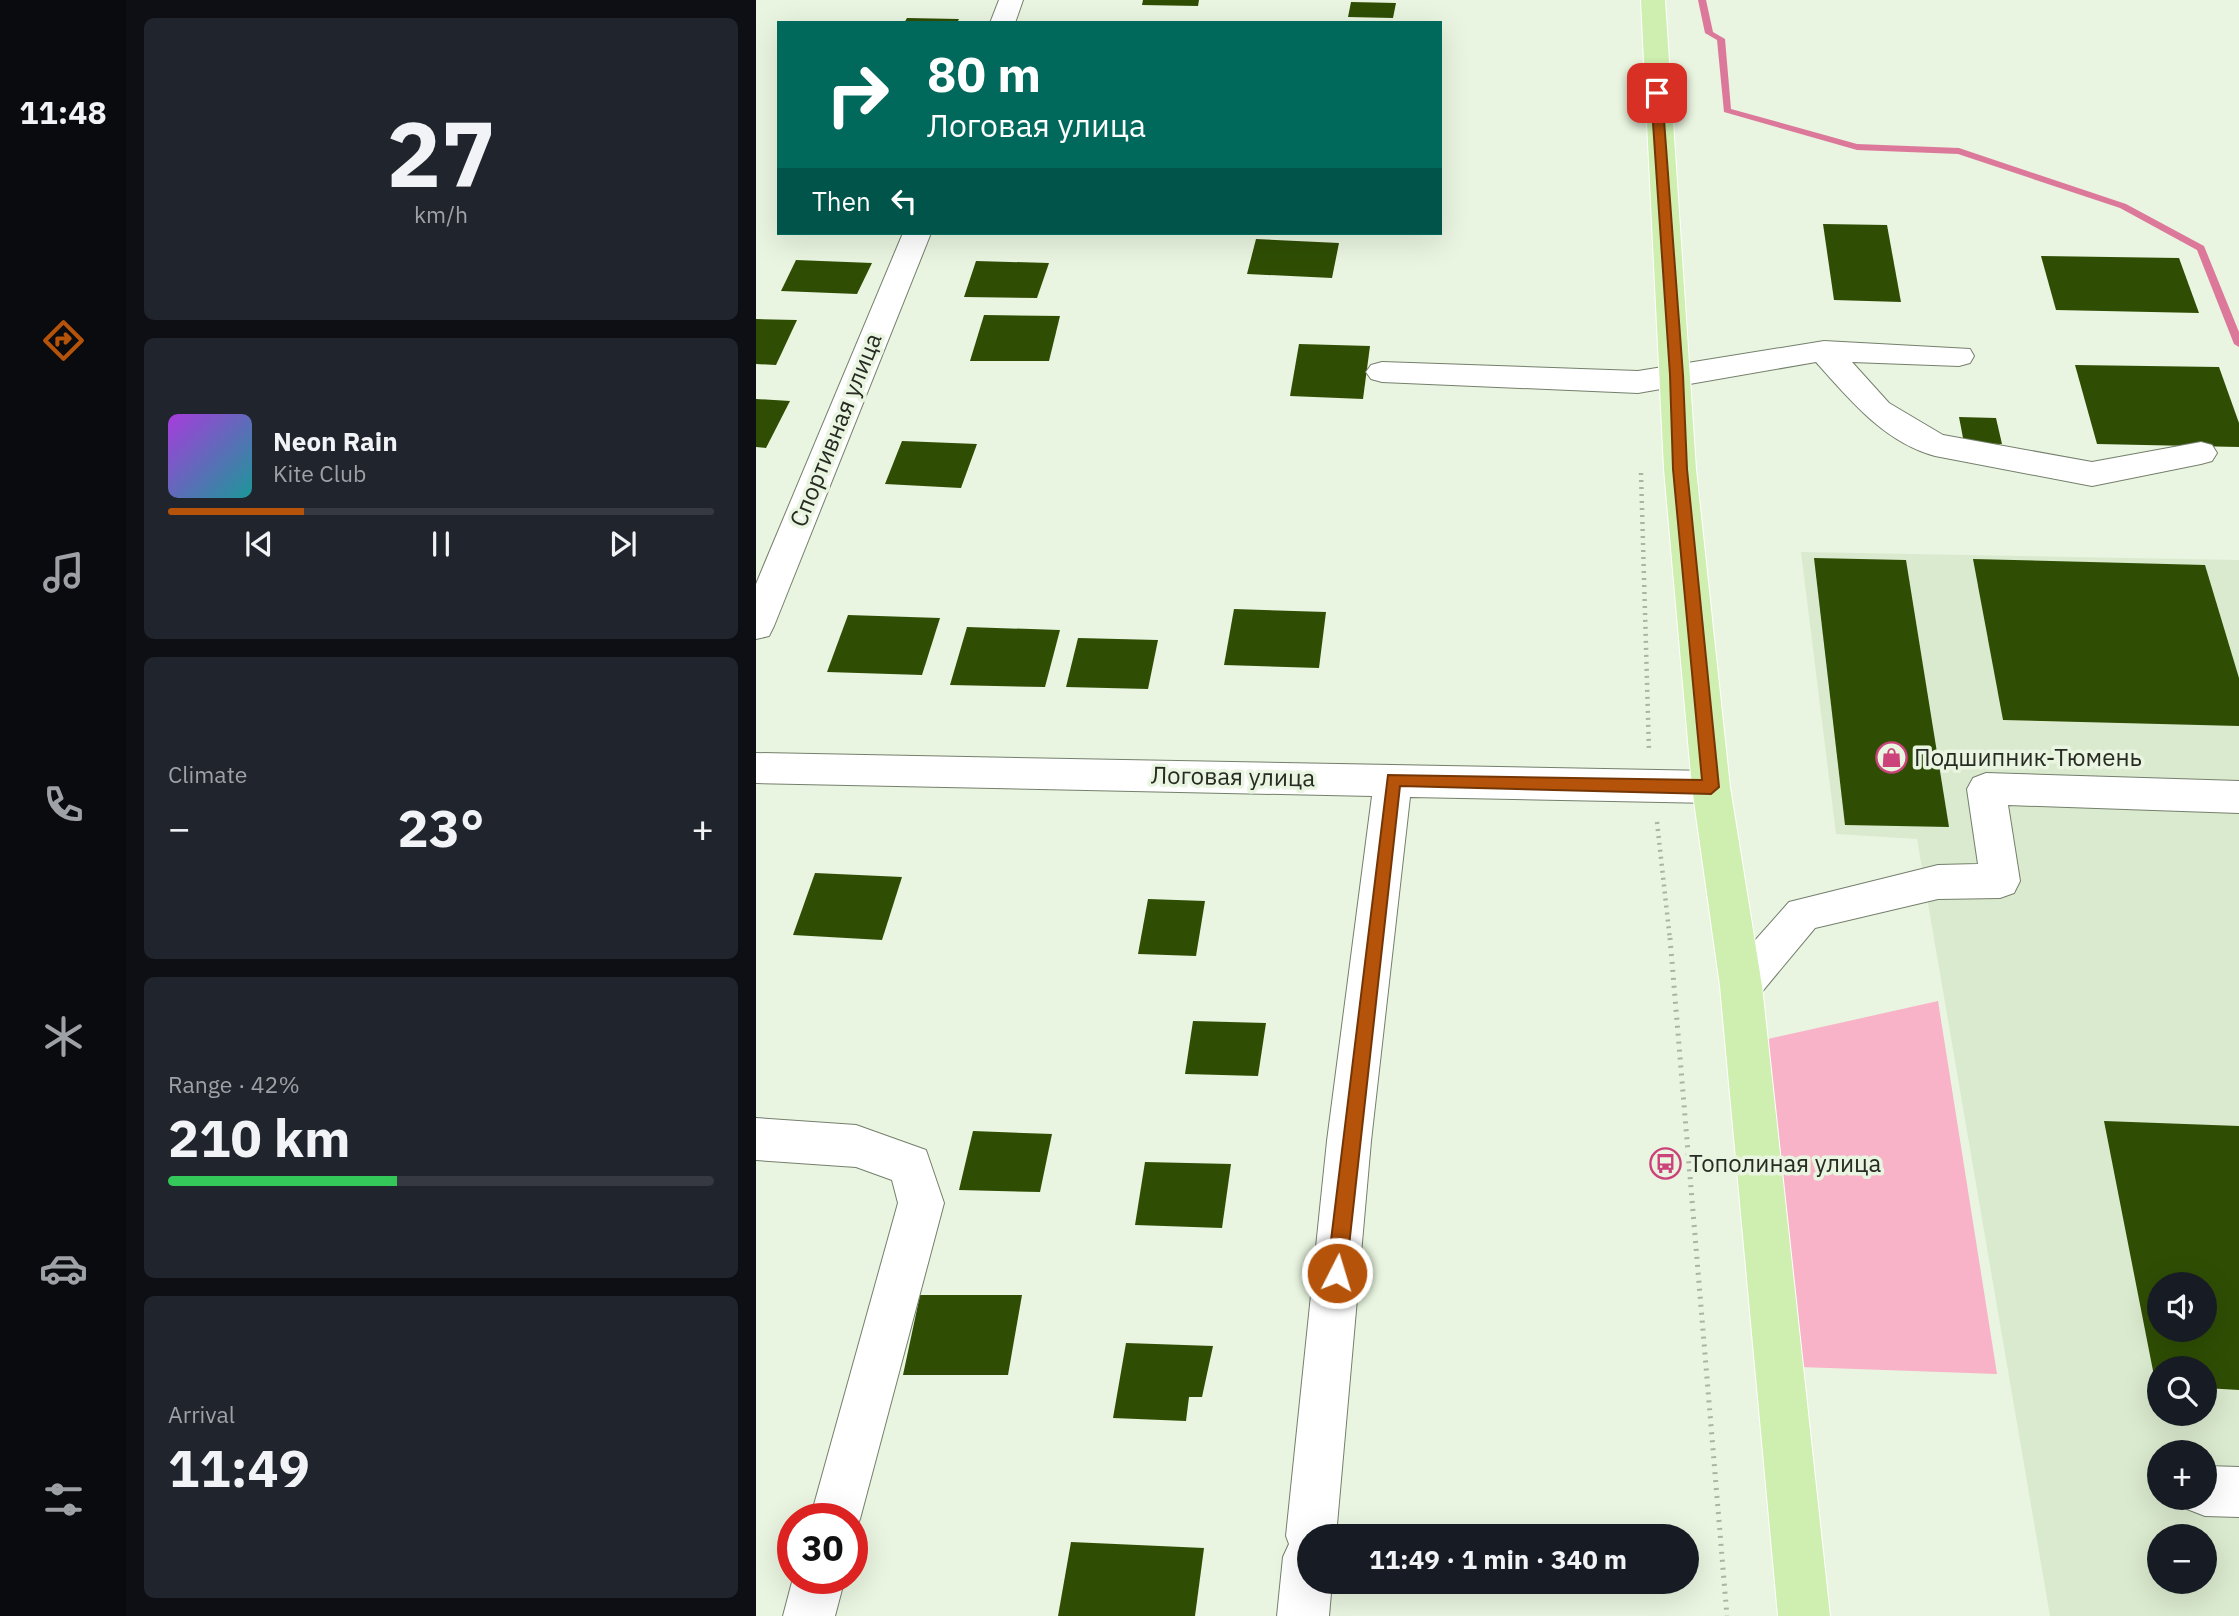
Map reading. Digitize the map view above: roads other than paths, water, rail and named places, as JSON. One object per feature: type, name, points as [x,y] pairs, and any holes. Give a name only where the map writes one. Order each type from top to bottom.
[{"type":"main road","points":[[1653,0],[1680,469],[1711,787],[1741,986],[1804,1616]]},
{"type":"street","points":[[1003,21],[1012,0]]},
{"type":"street","name":"Спортивная улица","points":[[756,626],[915,235]]},
{"type":"street","points":[[1824,352],[1878,411],[1935,445],[2092,474],[2201,453]]},
{"type":"street","points":[[1382,372],[1638,382],[1791,354],[1824,352],[1959,356]]},
{"type":"street","name":"Логовая улица","points":[[756,768],[1711,787]]},
{"type":"street","points":[[1312,1524],[1349,1141],[1393,780]]},
{"type":"street","points":[[1741,986],[1803,914],[1938,882],[2000,881],[1986,789],[2239,797]]},
{"type":"street","points":[[756,1139],[856,1146],[910,1165],[921,1203],[839,1503]]},
{"type":"street","points":[[2217,1491],[2239,1492]]},
{"type":"street","points":[[809,1616],[815,1594]]},
{"type":"street","points":[[1303,1616],[1305,1594]]},
{"type":"waterway","points":[[1702,0],[1709,33],[1721,39],[1727,110],[1857,147],[1959,151],[2123,206],[2201,248],[2239,344]]},
{"type":"place","name":"Подшипник-Тюмень","points":[[1891,758]]},
{"type":"place","name":"Тополиная улица","points":[[1666,1164]]}]
